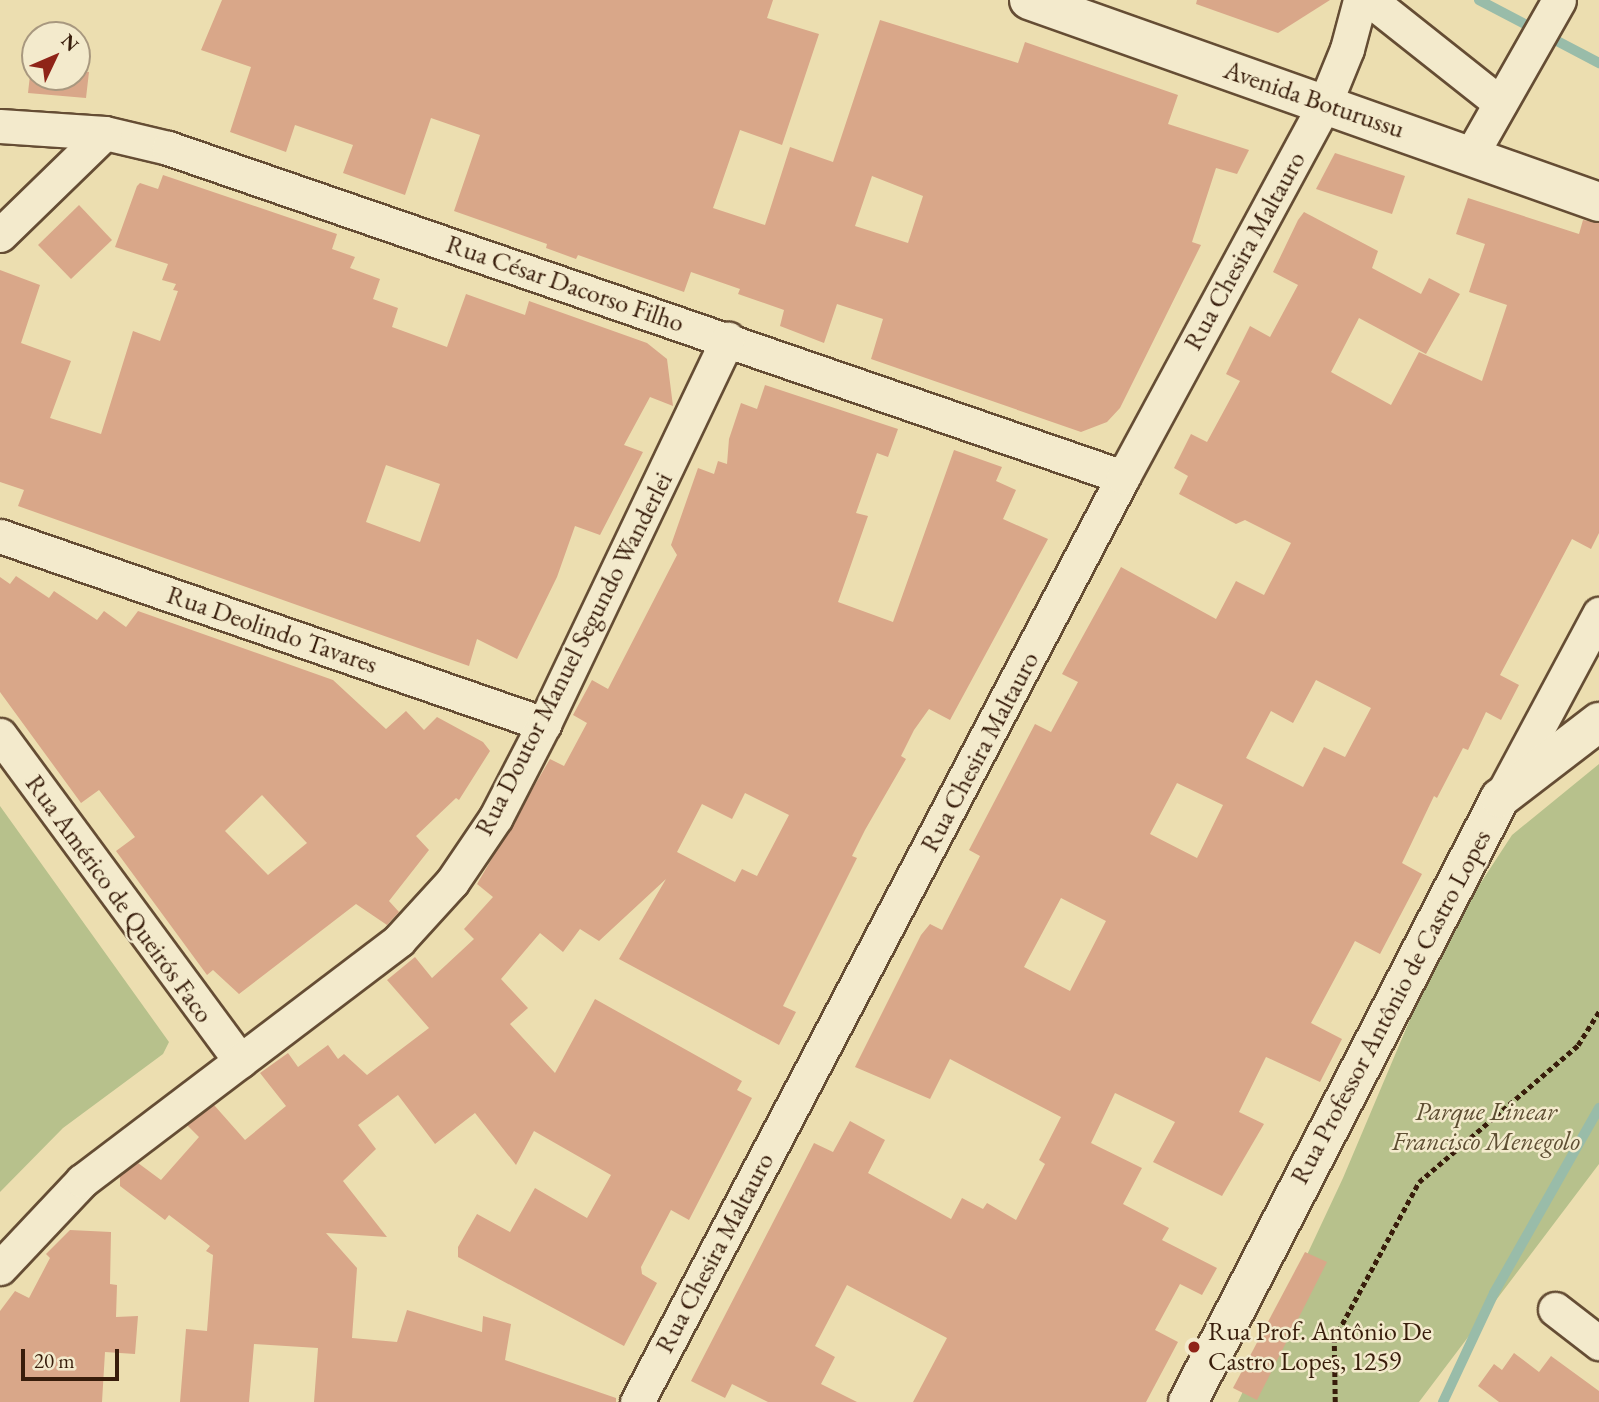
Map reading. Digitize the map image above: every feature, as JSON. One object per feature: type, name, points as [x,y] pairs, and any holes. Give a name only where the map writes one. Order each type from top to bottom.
[{"type":"main road","name":"Avenida Boturussu","points":[[1029,0],[1599,202]]},
{"type":"main road","points":[[1500,798],[1599,722]]},
{"type":"main road","name":"Rua Professor Antônio de Castro Lopes","points":[[1188,1402],[1500,798]]},
{"type":"street","name":"Rua Chesira Maltauro","points":[[636,1402],[1123,477],[1325,103],[1347,49],[1360,0]]},
{"type":"street","points":[[1370,0],[1506,93]]},
{"type":"street","points":[[1471,155],[1555,6]]},
{"type":"street","name":"Rua César Dacorso Filho","points":[[0,126],[105,133],[168,148],[1123,477]]},
{"type":"street","points":[[0,235],[105,133]]},
{"type":"street","name":"Rua Doutor Manuel Segundo Wanderlei","points":[[0,1268],[82,1181],[398,940],[452,882],[496,817],[544,724],[728,339]]},
{"type":"street","name":"Rua Deolindo Tavares","points":[[0,536],[544,724]]},
{"type":"street","name":"Rua Professor Antônio de Castro Lopes","points":[[1500,798],[1599,614]]},
{"type":"street","name":"Rua Américo de Queirós Faco","points":[[0,735],[240,1061]]},
{"type":"street","points":[[1555,1309],[1599,1343]]},
{"type":"path","points":[[1335,1402],[1334,1339],[1419,1182],[1578,1045],[1599,1011]]},
{"type":"green space","name":"Parque Linear Francisco Menegolo","points":[[1599,764],[1599,1164],[1419,1402],[1238,1402],[1343,1178],[1444,939],[1512,835]]},
{"type":"green space","points":[[0,806],[169,1042],[163,1054],[63,1128],[0,1192]]},
{"type":"building","points":[[222,0],[773,0],[767,18],[819,34],[782,145],[740,130],[713,208],[765,225],[790,147],[833,162],[880,20],[1018,63],[1025,42],[1178,95],[1168,124],[1249,150],[1237,174],[1216,168],[1192,242],[1201,245],[1120,408],[1107,422],[1081,432],[871,359],[883,319],[837,304],[824,343],[780,326],[784,310],[738,294],[740,289],[691,272],[684,292],[578,255],[576,259],[546,248],[547,244],[454,211],[480,135],[431,118],[405,195],[343,173],[353,145],[295,125],[286,152],[230,132],[251,67],[201,50]],"holes":[[[872,176],[923,196],[908,243],[855,226]]]},
{"type":"building","points":[[1197,0],[1330,0],[1278,33],[1196,4]]},
{"type":"building","points":[[28,91],[87,91],[86,98]]},
{"type":"building","points":[[1335,153],[1405,176],[1392,214],[1316,189]]},
{"type":"building","points":[[163,175],[337,234],[332,249],[355,257],[350,268],[380,279],[373,299],[398,308],[392,327],[447,347],[466,294],[525,315],[529,301],[647,343],[667,359],[673,406],[650,397],[624,445],[643,452],[600,535],[575,526],[557,577],[517,659],[477,639],[469,666],[18,506],[24,490],[0,482],[0,270],[40,285],[21,343],[71,361],[50,418],[101,434],[133,331],[160,341],[178,291],[173,290],[176,284],[162,280],[168,264],[115,247],[137,186],[140,183],[158,189]],"holes":[[[386,465],[440,484],[420,542],[366,522]]]},
{"type":"building","points":[[1468,198],[1579,234],[1583,220],[1599,223],[1599,533],[1591,549],[1572,539],[1500,675],[1519,685],[1501,720],[1486,712],[1468,750],[1463,748],[1437,798],[1434,796],[1402,863],[1422,874],[1380,954],[1355,941],[1311,1023],[1342,1039],[1320,1082],[1266,1057],[1239,1112],[1264,1124],[1222,1196],[1153,1162],[1175,1122],[1115,1093],[1091,1143],[1142,1168],[1123,1204],[1169,1228],[1162,1240],[1217,1268],[1202,1295],[1180,1284],[1155,1330],[1178,1342],[1146,1402],[913,1402],[947,1338],[847,1285],[815,1346],[835,1357],[821,1384],[857,1402],[768,1402],[732,1384],[725,1398],[691,1381],[814,1143],[833,1152],[850,1121],[885,1140],[868,1173],[951,1219],[962,1198],[983,1209],[987,1203],[1016,1220],[1045,1164],[1039,1160],[1061,1117],[950,1059],[930,1099],[855,1067],[921,935],[930,924],[942,930],[980,856],[969,850],[1035,724],[1051,732],[1078,682],[1062,674],[1121,567],[1216,619],[1236,581],[1264,595],[1291,543],[1245,520],[1236,524],[1179,494],[1188,476],[1174,468],[1191,434],[1207,442],[1240,381],[1226,374],[1250,326],[1270,337],[1298,285],[1273,272],[1298,220],[1304,212],[1378,251],[1372,268],[1421,294],[1429,278],[1460,294],[1426,354],[1359,318],[1331,372],[1391,405],[1419,352],[1482,381],[1507,305],[1469,292],[1485,244],[1456,234]],"holes":[[[1316,680],[1371,708],[1345,757],[1324,747],[1303,787],[1246,758],[1271,711],[1293,723]],[[1177,783],[1223,805],[1197,858],[1150,834]],[[1061,898],[1106,921],[1070,991],[1024,967]]]},
{"type":"building","points":[[79,205],[112,240],[71,279],[38,245]]},
{"type":"building","points":[[765,385],[898,429],[888,457],[877,453],[856,513],[868,516],[838,602],[893,622],[954,450],[1002,467],[996,481],[1016,490],[1003,519],[1048,539],[950,720],[929,709],[914,730],[901,756],[906,759],[852,856],[857,858],[783,1006],[796,1012],[779,1045],[619,959],[666,879],[599,941],[580,929],[563,952],[540,933],[501,979],[528,1008],[510,1024],[555,1073],[595,999],[742,1081],[737,1090],[752,1098],[689,1220],[671,1210],[641,1267],[642,1274],[657,1283],[624,1346],[458,1257],[458,1247],[477,1214],[510,1232],[535,1188],[587,1218],[611,1175],[534,1131],[516,1165],[475,1113],[435,1144],[398,1095],[358,1125],[376,1149],[343,1181],[387,1237],[326,1233],[357,1268],[352,1338],[397,1342],[407,1310],[482,1332],[483,1316],[511,1324],[505,1360],[616,1398],[616,1402],[314,1402],[318,1348],[254,1344],[249,1402],[180,1402],[186,1329],[207,1331],[213,1255],[206,1251],[210,1246],[169,1215],[165,1220],[120,1186],[120,1176],[138,1163],[161,1180],[199,1137],[187,1125],[214,1105],[245,1140],[286,1106],[260,1073],[288,1053],[298,1067],[328,1045],[338,1059],[344,1054],[367,1075],[429,1028],[387,980],[415,957],[432,978],[474,939],[464,929],[493,897],[477,884],[550,759],[564,766],[587,723],[573,715],[592,680],[608,689],[677,555],[671,545],[698,468],[714,474],[718,461],[727,464],[729,439],[741,403],[757,409]],"holes":[[[745,793],[789,815],[757,876],[742,869],[735,882],[677,852],[702,804],[732,819]]]},
{"type":"building","points":[[16,576],[49,598],[54,591],[97,620],[104,611],[126,627],[138,611],[333,680],[386,729],[406,711],[424,730],[437,717],[483,742],[490,751],[459,800],[456,798],[416,836],[429,850],[389,901],[399,912],[387,925],[356,904],[239,994],[213,970],[207,975],[116,851],[135,837],[99,790],[81,803],[0,692],[0,577],[10,584]],"holes":[[[262,795],[307,843],[268,875],[225,831]]]},
{"type":"building","points":[[70,1230],[111,1232],[110,1284],[117,1285],[116,1317],[138,1316],[135,1354],[105,1352],[102,1402],[0,1402],[0,1311],[15,1291],[29,1298],[50,1258],[46,1254]]},
{"type":"building","points":[[1305,1252],[1327,1262],[1257,1400],[1233,1388]]},
{"type":"building","points":[[1514,1353],[1539,1372],[1551,1356],[1599,1391],[1599,1402],[1499,1402],[1478,1386],[1494,1364],[1502,1370]]},
{"type":"waterway","points":[[1479,0],[1599,63]]},
{"type":"waterway","points":[[1443,1402],[1494,1293],[1599,1108]]},
{"type":"place","name":"Rua Prof. Antônio De Castro Lopes, 1259","points":[[1194,1347]]}]
